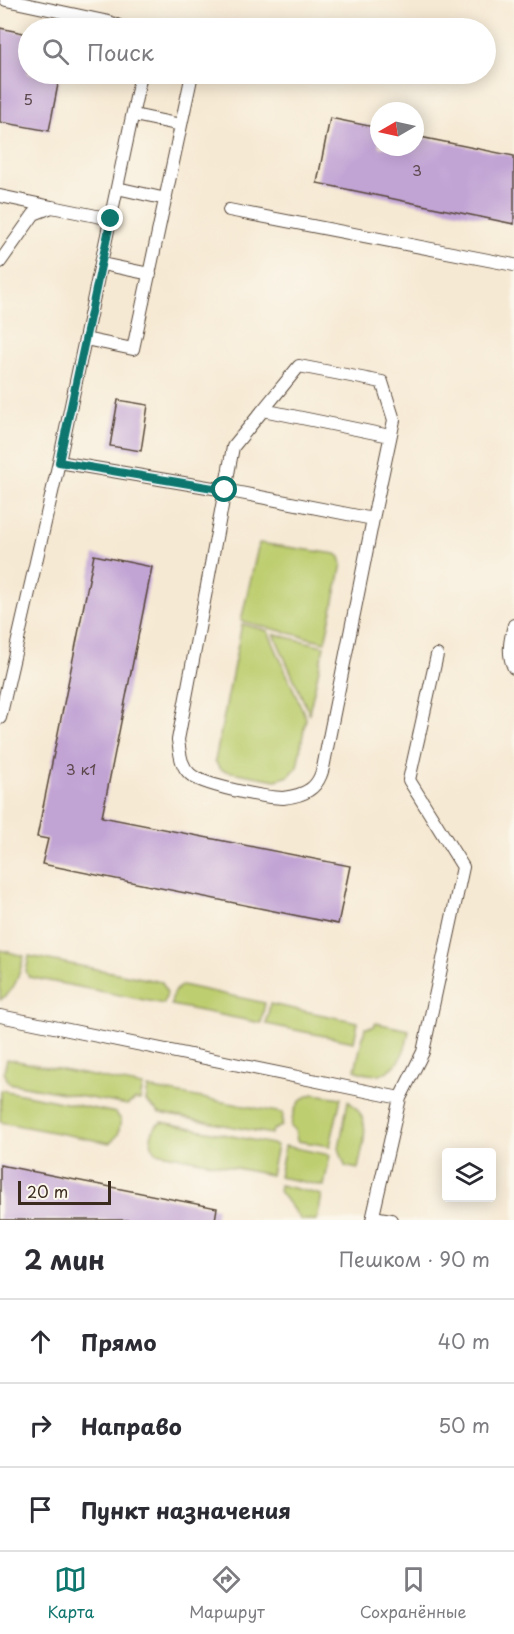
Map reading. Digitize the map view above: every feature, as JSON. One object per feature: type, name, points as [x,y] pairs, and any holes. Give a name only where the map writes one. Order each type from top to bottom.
[{"type":"lane","points":[[6,0],[95,18]]},
{"type":"lane","points":[[0,718],[4,676],[59,462],[139,84]]},
{"type":"lane","points":[[85,339],[133,350],[190,84]]},
{"type":"lane","points":[[134,115],[181,125]]},
{"type":"lane","points":[[117,188],[166,199]]},
{"type":"lane","points":[[0,196],[111,219]]},
{"type":"lane","points":[[0,262],[34,214],[52,207]]},
{"type":"lane","points":[[229,210],[514,265]]},
{"type":"lane","points":[[102,264],[150,274]]},
{"type":"lane","points":[[299,366],[382,382],[394,420],[319,780],[310,790],[296,796],[282,798],[204,783],[192,777],[181,760],[178,740],[233,447],[263,410],[299,366]]},
{"type":"lane","points":[[263,410],[390,436]]},
{"type":"lane","points":[[59,462],[225,490],[373,519]]},
{"type":"lane","points":[[514,625],[509,644],[514,668]]},
{"type":"lane","points":[[391,1220],[373,1218],[400,1098],[423,1052],[463,867],[409,780],[437,655]]},
{"type":"lane","points":[[0,1016],[400,1098]]},
{"type":"green space","points":[[259,543],[336,554],[340,557],[342,564],[325,642],[241,621]]},
{"type":"green space","points":[[242,624],[268,631],[306,718],[297,767],[289,776],[276,780],[226,771],[220,769],[215,761]]},
{"type":"green space","points":[[274,634],[324,646],[309,713]]},
{"type":"green space","points":[[0,950],[24,956],[14,986],[0,1000]]},
{"type":"green space","points":[[29,956],[162,982],[167,993],[164,1004],[29,977],[26,972]]},
{"type":"green space","points":[[182,985],[265,1003],[261,1023],[171,1005],[173,993]]},
{"type":"green space","points":[[270,1004],[358,1022],[354,1042],[266,1024]]},
{"type":"green space","points":[[376,1023],[409,1030],[404,1051],[393,1067],[386,1072],[367,1074],[355,1070],[365,1028],[373,1027]]},
{"type":"green space","points":[[7,1059],[143,1086],[140,1100],[127,1105],[9,1083],[4,1072]]},
{"type":"green space","points":[[148,1088],[283,1113],[282,1126],[273,1130],[271,1134],[159,1113],[146,1101]]},
{"type":"green space","points":[[1,1090],[116,1113],[121,1120],[118,1135],[110,1143],[0,1122]]},
{"type":"green space","points":[[313,1094],[341,1098],[330,1146],[297,1141],[295,1130],[291,1127],[296,1106],[307,1096]]},
{"type":"green space","points":[[348,1101],[356,1108],[364,1124],[364,1141],[358,1169],[345,1166],[339,1148]]},
{"type":"green space","points":[[162,1122],[277,1145],[271,1175],[156,1152],[151,1140],[153,1131]]},
{"type":"green space","points":[[285,1146],[330,1155],[324,1186],[279,1177]]},
{"type":"green space","points":[[280,1185],[322,1195],[317,1220],[301,1220],[279,1191]]},
{"type":"building","points":[[0,28],[18,32],[18,84],[58,84],[49,131],[0,122]]},
{"type":"building","points":[[330,118],[370,126],[370,156],[424,156],[424,138],[514,156],[514,224],[317,183]]},
{"type":"building","points":[[118,400],[148,405],[141,451],[110,446]]},
{"type":"building","points":[[94,555],[152,567],[102,817],[350,866],[338,924],[42,864],[48,839],[37,837]]},
{"type":"building","points":[[0,1165],[217,1208],[215,1220],[0,1220]]},
{"type":"route","points":[[111,219],[59,462],[225,490]]}]
